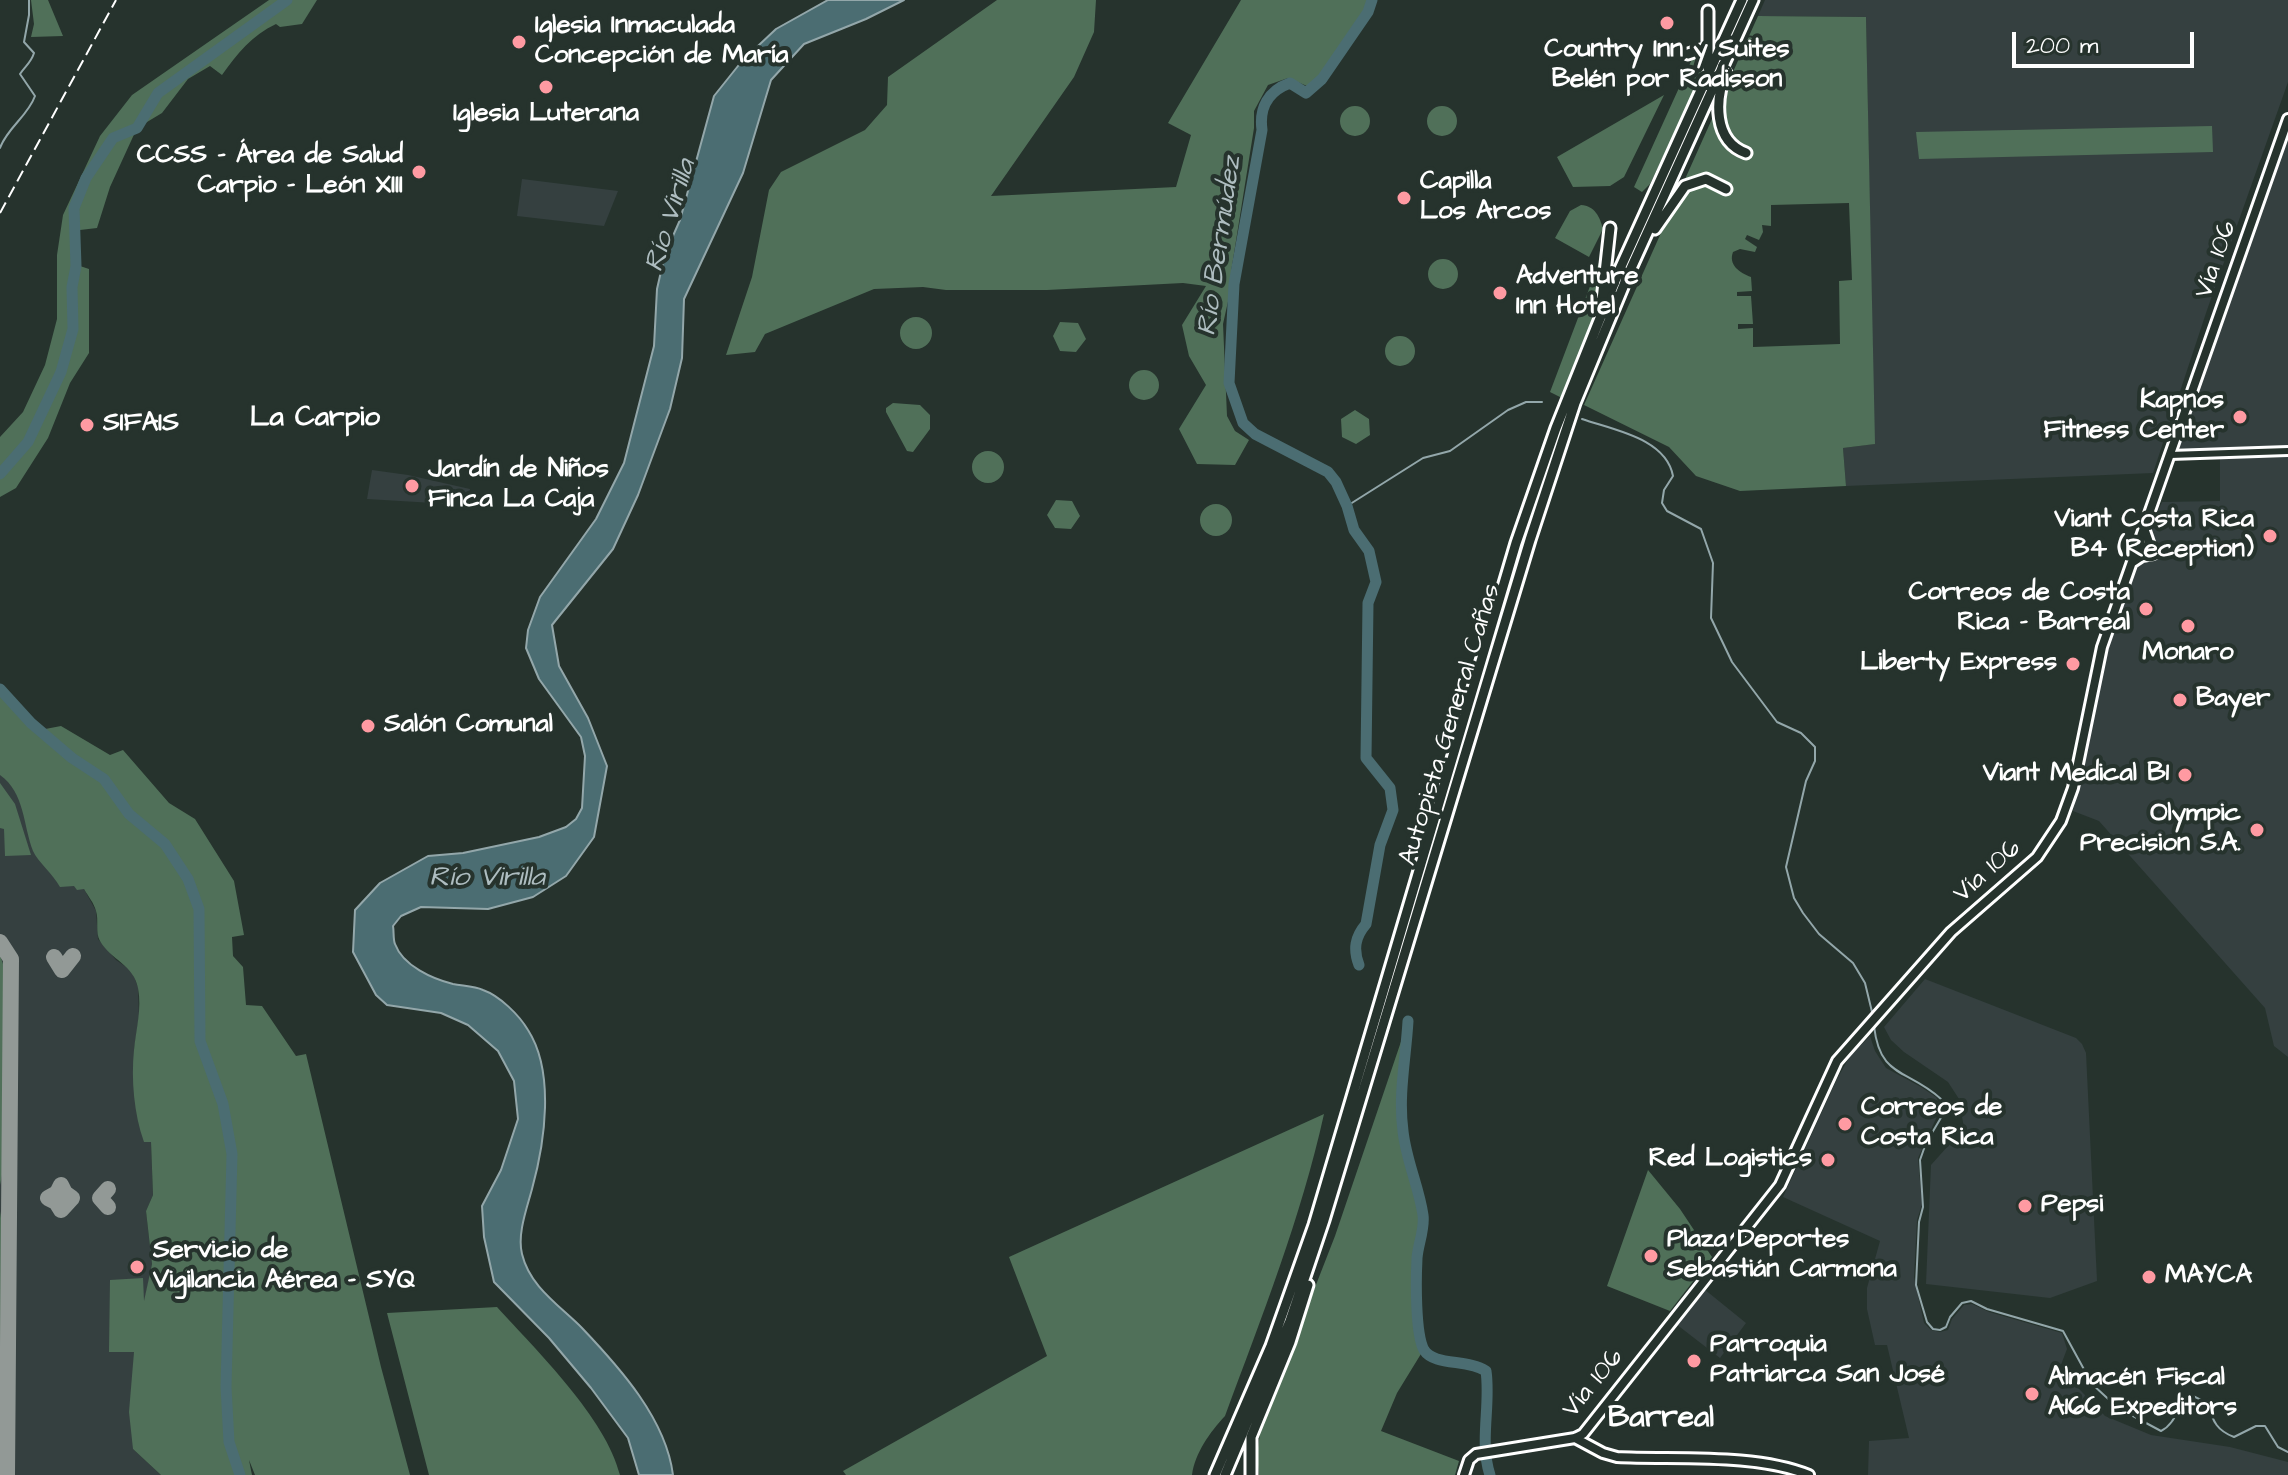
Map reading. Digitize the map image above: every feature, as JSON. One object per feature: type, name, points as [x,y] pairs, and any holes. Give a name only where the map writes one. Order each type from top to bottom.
[{"type":"highway","name":"Autopista General Cañas","points":[[1215,1475],[1271,1346],[1314,1225],[1516,543],[1566,400],[1600,313],[1742,0]]},
{"type":"highway","name":"Autopista General Cañas","points":[[1225,1475],[1290,1321],[1324,1220],[1530,540],[1575,403],[1628,275],[1756,0]]},
{"type":"highway","points":[[1746,153],[1733,145],[1723,130],[1719,117],[1719,93],[1756,0]]},
{"type":"highway","points":[[1707,77],[1708,11]]},
{"type":"highway","points":[[1688,54],[1700,50],[1708,58]]},
{"type":"highway","points":[[1575,403],[1649,239],[1671,203],[1685,186],[1701,180],[1713,181],[1726,189]]},
{"type":"highway","points":[[1600,313],[1610,228]]},
{"type":"highway","points":[[1251,1475],[1251,1437],[1299,1316],[1324,1220]]},
{"type":"main road","name":"Vía 106","points":[[1464,1475],[1472,1457],[1583,1434],[1780,1185],[1837,1061],[1951,932],[2037,857],[2061,821],[2073,788],[2102,647],[2288,119]]},
{"type":"main road","points":[[2132,562],[2153,554],[2144,528]]},
{"type":"main road","points":[[1575,1438],[1617,1457],[1757,1463],[1786,1467],[1809,1475]]},
{"type":"street","points":[[2170,455],[2288,451]]},
{"type":"shaded area","points":[[1765,0],[2288,0],[2288,82],[2153,473],[1846,486],[1843,448],[1874,444],[1866,17],[1758,16]]},
{"type":"shaded area","points":[[2288,137],[2288,446],[2177,451],[2287,140]]},
{"type":"shaded area","points":[[522,179],[618,191],[604,226],[517,216]]},
{"type":"shaded area","points":[[2288,457],[2288,1057],[2274,1046],[2265,1008],[2099,821],[2073,811],[2109,641],[2135,562],[2162,502],[2220,501],[2220,459]]},
{"type":"shaded area","name":"Jardín de Niños Finca La Caja","points":[[372,470],[470,489],[467,505],[367,499]]},
{"type":"shaded area","points":[[0,772],[17,780],[77,889],[84,889],[96,911],[98,939],[116,960],[132,971],[138,987],[139,1017],[134,1050],[151,1142],[153,1195],[146,1211],[152,1264],[134,1354],[133,1449],[161,1475],[0,1475]]},
{"type":"shaded area","points":[[1925,979],[2076,1038],[2082,1044],[2086,1053],[2097,1281],[2050,1298],[1926,1284],[1931,1165],[1964,1128],[1959,1099],[1948,1082],[1904,1052],[1891,1040],[1884,1027]]},
{"type":"shaded area","points":[[1870,1036],[1886,1068],[1921,1087],[1936,1097],[1939,1103],[1939,1112],[1918,1158],[1922,1204],[1917,1220],[1914,1277],[1924,1323],[1931,1330],[1948,1330],[1952,1319],[1964,1305],[1972,1304],[1989,1312],[2062,1333],[2067,1349],[2059,1370],[2105,1416],[2151,1435],[2230,1447],[2288,1462],[2288,1475],[1868,1475],[1869,1441],[1909,1438],[1887,1345],[1875,1345],[1867,1309],[1867,1288],[1880,1241],[1783,1197],[1837,1079],[1850,1056]]},
{"type":"shaded area","points":[[1704,1289],[1746,1323],[1720,1358],[1676,1324]]},
{"type":"green space","points":[[31,0],[48,0],[63,36],[31,37],[34,24]]},
{"type":"green space","points":[[269,0],[317,0],[302,24],[280,27],[276,24],[267,28],[246,46],[222,75],[210,66],[188,79],[162,113],[137,128],[110,187],[97,228],[80,230],[80,266],[89,269],[89,353],[70,383],[48,438],[16,488],[0,497],[0,437],[23,412],[45,365],[57,319],[57,255],[63,215],[100,136],[132,95]]},
{"type":"green space","points":[[997,0],[1096,0],[1094,32],[1074,77],[991,196],[1176,187],[1191,135],[1168,123],[1241,0],[1376,0],[1357,35],[1316,79],[1307,86],[1288,78],[1268,85],[1254,111],[1231,288],[1223,324],[1227,416],[1235,431],[1249,440],[1235,465],[1197,464],[1179,429],[1206,385],[1189,356],[1182,325],[1206,286],[1183,283],[1047,290],[874,289],[765,334],[755,352],[726,355],[752,277],[769,190],[781,172],[865,130],[887,105],[888,77]]},
{"type":"green space","points":[[1758,16],[1866,17],[1875,444],[1843,448],[1846,486],[1740,491],[1696,476],[1669,447],[1584,405]],"holes":[[[1849,203],[1852,280],[1839,281],[1840,344],[1753,347],[1753,328],[1738,329],[1738,324],[1753,324],[1751,296],[1737,296],[1737,292],[1752,291],[1751,277],[1734,265],[1733,252],[1740,249],[1755,252],[1757,247],[1745,239],[1747,235],[1759,240],[1762,225],[1771,226],[1771,205]]]},
{"type":"green space","points":[[1705,56],[1704,71],[1650,184],[1642,192],[1634,187],[1693,57]]},
{"type":"green space","points":[[1664,95],[1624,177],[1610,186],[1573,187],[1557,157]]},
{"type":"green space","points":[[1355,106],[1366,110],[1370,121],[1366,132],[1355,136],[1344,132],[1340,121],[1344,110]]},
{"type":"green space","points":[[1442,106],[1453,110],[1457,121],[1453,132],[1442,136],[1431,132],[1427,121],[1431,110]]},
{"type":"green space","points":[[2212,126],[2213,152],[1919,159],[1916,132]]},
{"type":"green space","points":[[1581,205],[1590,207],[1596,213],[1603,229],[1589,257],[1555,238],[1570,211]]},
{"type":"green space","points":[[1606,244],[1595,316],[1562,398],[1550,392]]},
{"type":"green space","points":[[1443,259],[1454,263],[1458,274],[1454,285],[1443,289],[1432,285],[1428,274],[1432,263]]},
{"type":"green space","points":[[916,317],[928,321],[932,333],[928,345],[916,349],[904,345],[900,333],[904,321]]},
{"type":"green space","points":[[1060,322],[1078,323],[1086,339],[1076,352],[1060,351],[1053,336]]},
{"type":"green space","points":[[1400,336],[1411,340],[1415,351],[1411,362],[1400,366],[1389,362],[1385,351],[1389,340]]},
{"type":"green space","points":[[1144,370],[1155,374],[1159,385],[1155,396],[1144,400],[1133,396],[1129,385],[1133,374]]},
{"type":"green space","points":[[893,403],[920,405],[930,415],[930,429],[913,452],[907,451],[886,412],[886,408]]},
{"type":"green space","points":[[1355,410],[1369,419],[1370,435],[1356,444],[1342,437],[1341,419]]},
{"type":"green space","points":[[988,451],[999,456],[1004,467],[999,478],[988,483],[977,478],[972,467],[977,456]]},
{"type":"green space","points":[[1056,500],[1072,501],[1080,516],[1071,529],[1055,528],[1047,515]]},
{"type":"green space","points":[[1216,504],[1228,508],[1232,520],[1228,532],[1216,536],[1204,532],[1200,520],[1204,508]]},
{"type":"green space","points":[[0,689],[40,730],[61,726],[110,755],[123,750],[169,803],[195,819],[234,881],[244,935],[232,937],[233,956],[243,967],[246,1005],[262,1006],[296,1056],[306,1054],[410,1475],[255,1475],[249,1460],[252,1475],[161,1475],[133,1449],[129,1412],[134,1352],[109,1352],[110,1280],[143,1278],[144,1301],[152,1264],[146,1211],[153,1195],[151,1142],[144,1142],[133,1084],[138,988],[132,974],[100,941],[96,911],[84,889],[60,887],[33,851],[19,800],[0,775]]},
{"type":"green space","points":[[0,783],[15,804],[31,855],[5,856],[4,829],[0,828]]},
{"type":"green space","points":[[0,955],[5,970],[5,1000],[4,1175],[0,1185]]},
{"type":"green space","points":[[1408,1021],[1402,1131],[1424,1218],[1417,1258],[1419,1328],[1424,1349],[1397,1393],[1381,1431],[1459,1461],[1455,1475],[1259,1475],[1257,1455],[1261,1426],[1335,1236]]},
{"type":"green space","points":[[1324,1114],[1304,1191],[1267,1304],[1225,1416],[1204,1443],[1192,1475],[846,1475],[843,1471],[1047,1356],[1009,1257]]},
{"type":"green space","points":[[1648,1170],[1680,1209],[1712,1257],[1670,1311],[1607,1286]]},
{"type":"green space","points":[[0,1211],[1,1218],[4,1218],[3,1475],[0,1475]]},
{"type":"green space","points":[[497,1307],[550,1364],[585,1408],[612,1453],[620,1475],[429,1475],[387,1313]]},
{"type":"water","name":"Río Virilla","points":[[828,0],[904,0],[804,44],[771,80],[743,173],[684,299],[682,358],[670,409],[638,495],[613,549],[552,625],[559,666],[588,718],[607,766],[594,837],[566,876],[533,897],[488,909],[421,907],[401,916],[393,926],[395,944],[412,965],[437,979],[480,989],[496,997],[520,1018],[536,1047],[545,1086],[544,1129],[522,1230],[522,1254],[538,1286],[611,1360],[651,1414],[669,1454],[673,1475],[639,1475],[628,1438],[591,1388],[549,1338],[494,1282],[484,1237],[482,1206],[501,1170],[518,1119],[514,1081],[498,1051],[468,1025],[441,1013],[387,1005],[376,995],[353,952],[355,910],[380,883],[428,856],[463,853],[539,837],[566,827],[576,819],[582,808],[585,756],[581,737],[539,679],[526,648],[528,630],[540,597],[596,519],[624,463],[654,346],[657,289],[665,254],[680,220],[714,96],[742,61],[776,29]]},
{"type":"waterway","points":[[0,148],[35,96],[20,74],[34,53],[24,42],[29,0]]},
{"type":"waterway","points":[[0,474],[28,442],[61,372],[73,329],[72,287],[76,266],[74,208],[86,178],[113,138],[137,128],[158,93],[287,0]]},
{"type":"waterway","name":"Río Bermúdez","points":[[1359,965],[1356,943],[1366,924],[1380,845],[1393,810],[1390,788],[1366,758],[1368,603],[1376,582],[1369,551],[1354,530],[1336,482],[1328,472],[1255,434],[1243,423],[1229,383],[1234,284],[1264,108],[1282,86],[1290,83],[1306,93],[1322,79],[1368,12],[1372,0]]},
{"type":"waterway","points":[[1347,506],[1423,458],[1450,451],[1508,410],[1526,402],[1542,402]]},
{"type":"waterway","points":[[1582,419],[1636,437],[1649,444],[1668,463],[1673,476],[1664,490],[1662,503],[1667,511],[1701,529],[1713,563],[1711,618],[1732,662],[1777,722],[1801,733],[1815,747],[1815,761],[1806,781],[1786,867],[1794,898],[1803,913],[1819,934],[1853,963],[1865,983],[1873,1016]]},
{"type":"waterway","points":[[0,689],[31,723],[72,758],[104,779],[129,814],[165,844],[188,879],[199,909],[200,1041],[223,1104],[232,1154],[226,1387],[229,1442],[240,1475]]},
{"type":"waterway","name":"Río Bermúdez","points":[[1408,1021],[1402,1117],[1407,1152],[1423,1215],[1417,1267],[1419,1332],[1424,1350],[1429,1355],[1486,1371],[1485,1450],[1490,1475]]},
{"type":"waterway","points":[[1874,1026],[1877,1043],[1889,1064],[1941,1099],[1942,1116],[1920,1160],[1923,1207],[1919,1222],[1916,1285],[1927,1322],[1933,1329],[1946,1327],[1962,1303],[1971,1301],[1987,1309],[2063,1331],[2092,1384],[2118,1408],[2161,1431],[2189,1394],[2209,1404],[2217,1425],[2228,1435],[2234,1437],[2256,1426],[2265,1426],[2278,1447],[2288,1452]]},
{"type":"taxiway","points":[[0,942],[11,959],[7,1475]]},
{"type":"taxiway","points":[[54,957],[62,970],[73,956]]},
{"type":"taxiway","points":[[61,1185],[72,1198],[61,1210],[56,1202],[48,1198],[57,1193],[61,1185]]},
{"type":"taxiway","points":[[108,1189],[100,1198],[108,1207]]},
{"type":"railway","points":[[0,213],[116,0]]},
{"type":"place","name":"Country Inn y Suites Belén por Radisson","points":[[1667,23]]},
{"type":"place","name":"Iglesia Inmaculada Concepción de María","points":[[519,42]]},
{"type":"place","name":"Iglesia Luterana","points":[[546,87]]},
{"type":"place","name":"CCSS - Área de Salud Carpio - León XIII","points":[[419,172]]},
{"type":"place","name":"Capilla Los Arcos","points":[[1404,198]]},
{"type":"place","name":"Adventure Inn Hotel","points":[[1500,293]]},
{"type":"place","name":"Kapnos Fitness Center","points":[[2240,417]]},
{"type":"place","name":"SIFAIS","points":[[87,425]]},
{"type":"place","name":"Jardín de Niños Finca La Caja","points":[[412,486]]},
{"type":"place","name":"Viant Costa Rica B4 (Reception)","points":[[2270,536]]},
{"type":"place","name":"Correos de Costa Rica - Barreal","points":[[2146,609]]},
{"type":"place","name":"Monaro","points":[[2188,626]]},
{"type":"place","name":"Liberty Express","points":[[2073,664]]},
{"type":"place","name":"Bayer","points":[[2180,700]]},
{"type":"place","name":"Salón Comunal","points":[[368,726]]},
{"type":"place","name":"Viant Medical B1","points":[[2185,775]]},
{"type":"place","name":"Olympic Precision S.A.","points":[[2257,830]]},
{"type":"place","name":"Correos de Costa Rica","points":[[1845,1124]]},
{"type":"place","name":"Red Logistics","points":[[1828,1160]]},
{"type":"place","name":"Pepsi","points":[[2025,1206]]},
{"type":"place","name":"Plaza Deportes Sebastián Carmona","points":[[1651,1256]]},
{"type":"place","name":"Servicio de Vigilancia Aérea - SYQ","points":[[137,1267]]},
{"type":"place","name":"MAYCA","points":[[2149,1277]]},
{"type":"place","name":"Parroquia Patriarca San José","points":[[1694,1361]]},
{"type":"place","name":"Almacén Fiscal A166 Expeditors","points":[[2032,1394]]},
{"type":"district","name":"La Carpio","points":[[315,419]]},
{"type":"district","name":"Barreal","points":[[1661,1420]]}]
